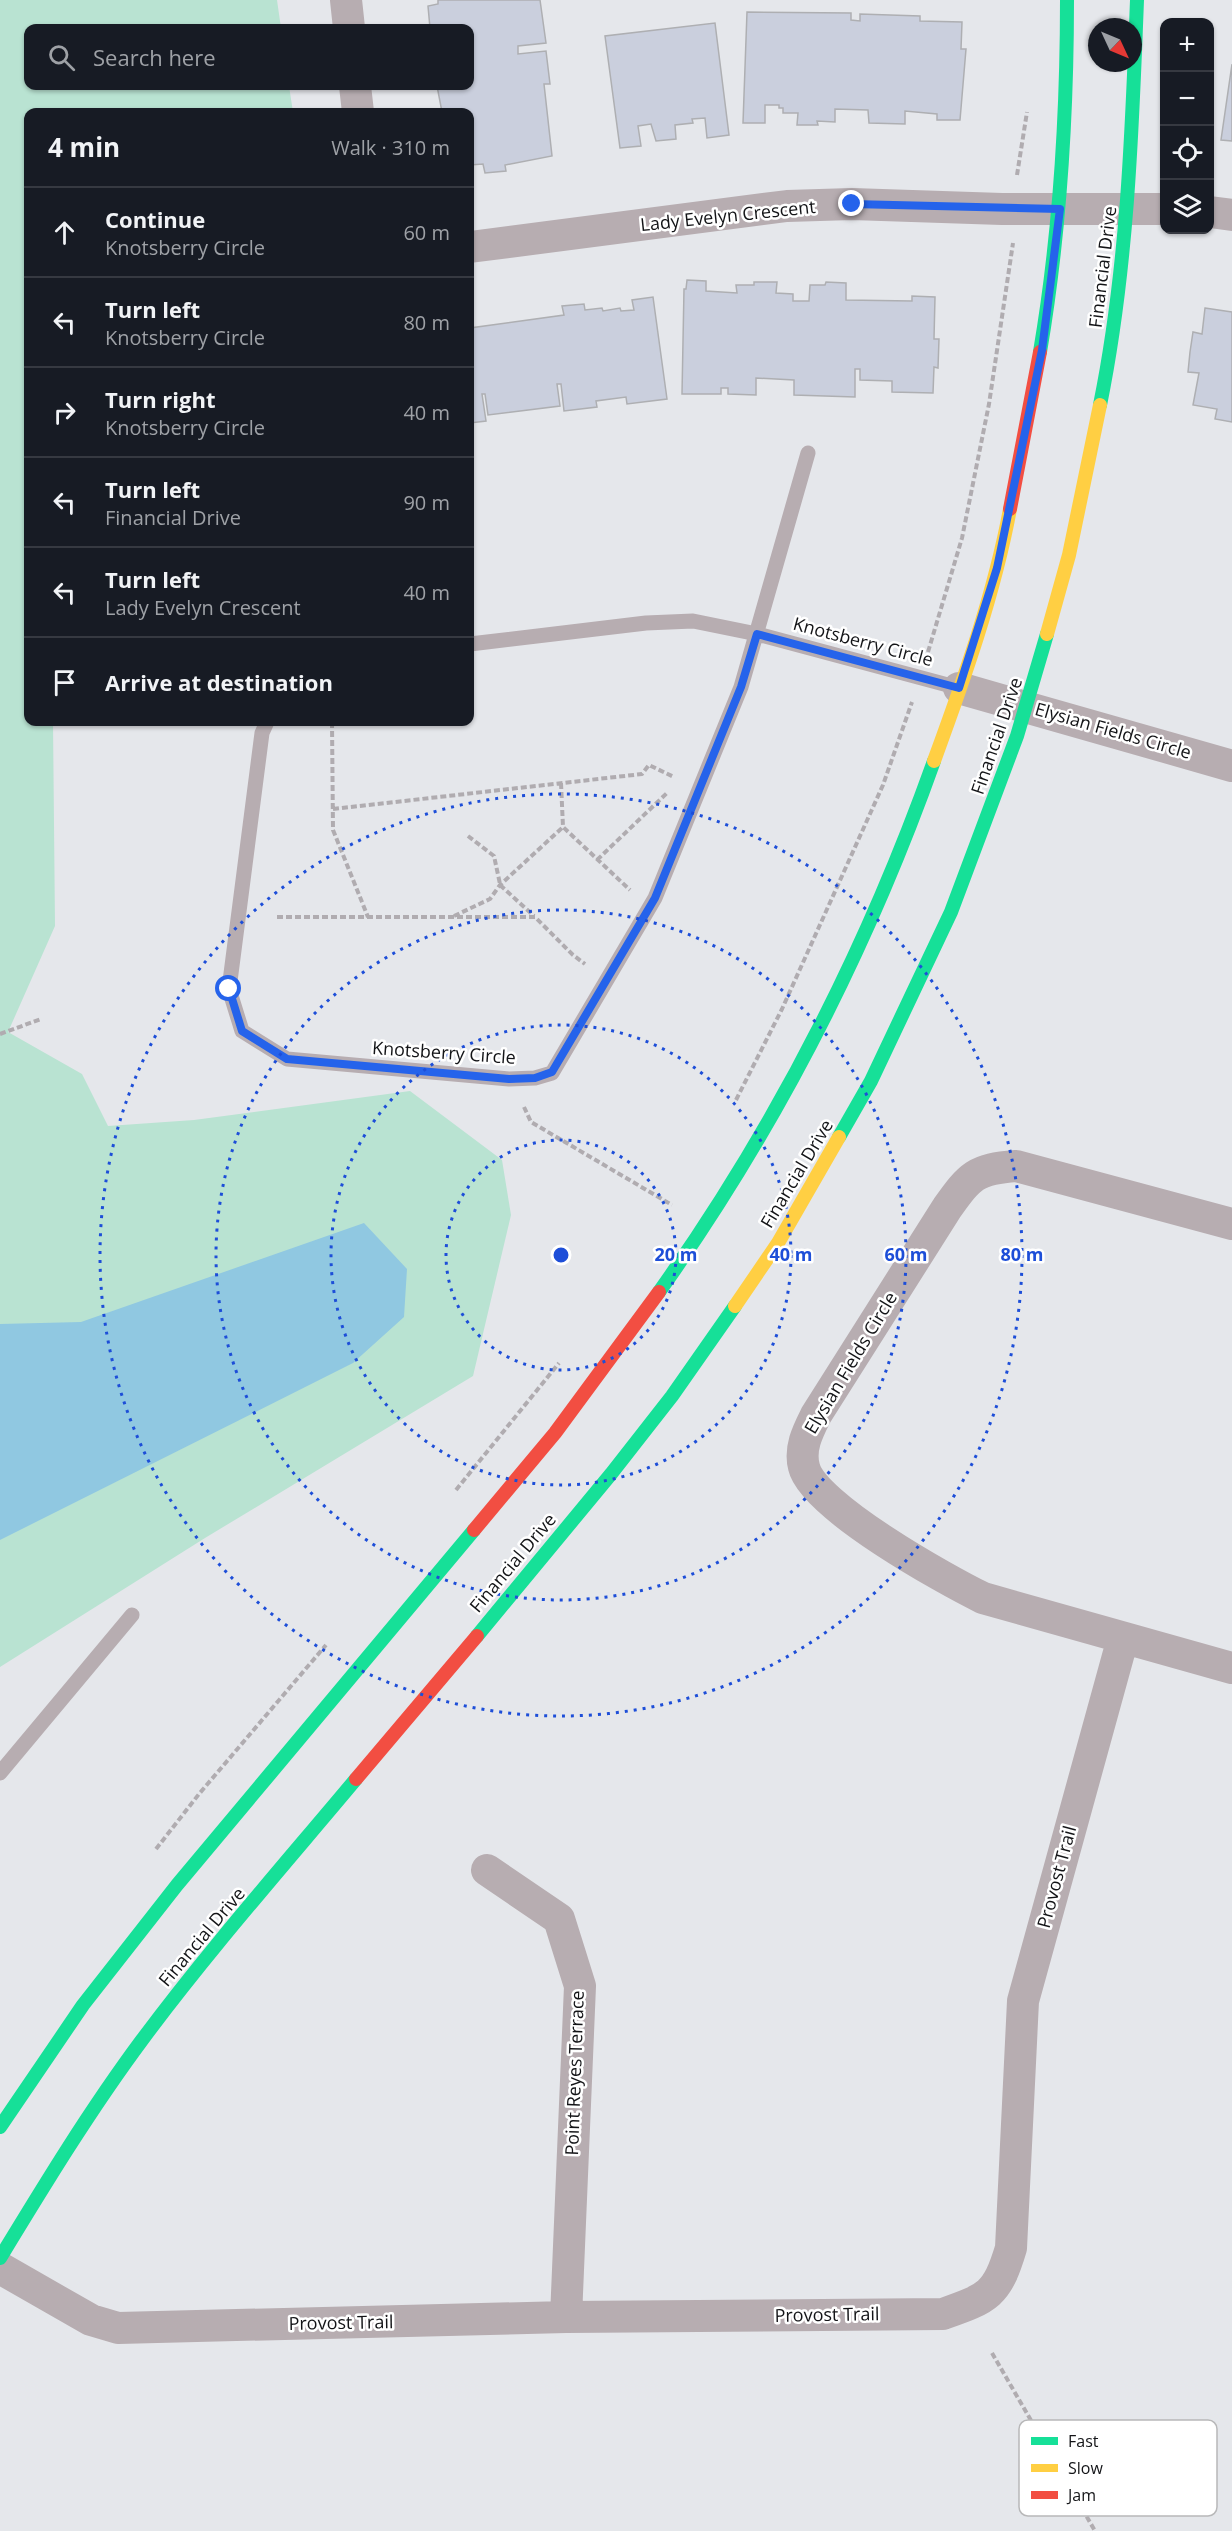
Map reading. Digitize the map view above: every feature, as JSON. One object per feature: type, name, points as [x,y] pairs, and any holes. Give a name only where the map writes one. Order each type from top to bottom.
[{"type":"street","points":[[345,0],[348,24]]},
{"type":"street","points":[[0,2127],[83,2006],[177,1885],[555,1433],[669,1281],[763,1131],[817,1034],[861,941],[921,798],[997,568],[1042,350],[1060,209],[1066,116],[1067,0]]},
{"type":"street","name":"Financial Drive","points":[[0,2258],[90,2112],[164,2011],[609,1476],[674,1393],[718,1332],[830,1157],[901,1019],[946,923],[990,814],[1028,707],[1063,582],[1089,472],[1115,324],[1128,209],[1134,120],[1137,0]]},
{"type":"street","points":[[355,90],[358,108]]},
{"type":"street","name":"Lady Evelyn Crescent","points":[[474,246],[787,206],[852,204],[1160,209]]},
{"type":"street","points":[[1214,213],[1232,215]]},
{"type":"street","name":"Elysian Fields Circle","points":[[959,688],[1232,766]]},
{"type":"street","name":"Elysian Fields Circle","points":[[1232,1224],[1016,1166],[990,1168],[967,1180],[947,1208],[816,1415],[803,1443],[804,1468],[817,1489],[837,1508],[954,1583],[983,1598],[1232,1668]]},
{"type":"street","name":"Provost Trail","points":[[0,2268],[91,2320],[118,2328],[566,2317],[943,2314],[980,2301],[1002,2278],[1011,2248],[1023,2001],[1123,1638]]},
{"type":"street","name":"Point Reyes Terrace","points":[[487,1870],[559,1919],[580,1986],[566,2317]]},
{"type":"lane","name":"Knotsberry Circle","points":[[265,726],[262,733],[229,989],[242,1031],[287,1059],[509,1079],[535,1078],[552,1072],[655,898],[741,687],[808,453]]},
{"type":"lane","name":"Knotsberry Circle","points":[[474,644],[646,623],[693,621],[757,634],[959,688]]},
{"type":"lane","points":[[0,1773],[132,1615]]},
{"type":"path","points":[[1018,171],[1028,103]]},
{"type":"path","points":[[934,630],[962,538],[989,404],[1012,257]]},
{"type":"path","points":[[332,726],[333,830],[368,917]]},
{"type":"path","points":[[731,1109],[782,1009],[840,881],[883,785],[903,728]]},
{"type":"path","points":[[333,809],[642,774],[649,765],[680,780]]},
{"type":"path","points":[[561,783],[563,827],[635,894]]},
{"type":"path","points":[[597,860],[671,788]]},
{"type":"path","points":[[452,917],[490,899],[500,884],[563,827]]},
{"type":"path","points":[[468,836],[494,856],[500,884],[573,955],[607,979]]},
{"type":"path","points":[[277,916],[535,917]]},
{"type":"path","points":[[0,1034],[41,1019]]},
{"type":"path","points":[[509,1079],[531,1122],[672,1205]]},
{"type":"path","points":[[668,1212],[679,1196]]},
{"type":"path","points":[[451,1496],[561,1361]]},
{"type":"path","points":[[150,1856],[199,1794],[330,1640]]},
{"type":"path","points":[[992,2353],[1031,2420]]},
{"type":"path","points":[[1086,2516],[1095,2531]]},
{"type":"green space","points":[[0,0],[277,0],[280,24],[24,24],[24,90],[290,90],[292,108],[24,108],[24,726],[53,726],[55,926],[8,1032],[82,1074],[108,1126],[194,1120],[410,1091],[502,1160],[511,1215],[473,1376],[205,1538],[0,1667]]},
{"type":"water","points":[[364,1223],[407,1269],[404,1317],[353,1363],[0,1540],[0,1324],[81,1322]]},
{"type":"building","points":[[438,0],[540,0],[546,43],[518,46],[518,54],[546,51],[550,84],[544,84],[552,156],[505,165],[506,171],[485,173],[483,164],[474,165],[474,108],[441,108],[438,90],[474,90],[474,24],[430,24],[428,6],[438,4]]},
{"type":"building","points":[[747,12],[851,13],[851,20],[860,21],[860,14],[920,16],[920,21],[962,22],[961,49],[966,49],[960,120],[937,120],[937,114],[905,111],[905,124],[869,123],[868,110],[835,109],[835,122],[817,121],[818,125],[797,125],[798,113],[783,113],[783,108],[779,108],[779,105],[765,105],[765,123],[743,123]]},
{"type":"building","points":[[715,23],[729,135],[707,138],[705,118],[692,119],[693,123],[675,125],[676,139],[656,141],[651,124],[638,126],[641,146],[620,148],[605,36]]},
{"type":"building","points":[[1232,64],[1232,141],[1221,140]]},
{"type":"building","points":[[687,280],[706,281],[706,291],[737,293],[736,285],[777,282],[776,293],[793,294],[793,301],[809,301],[810,285],[825,285],[826,282],[846,283],[846,300],[912,301],[912,296],[935,297],[934,339],[939,339],[938,368],[934,367],[933,393],[892,392],[892,381],[860,380],[860,369],[855,369],[855,397],[794,395],[794,380],[756,378],[756,395],[728,394],[728,388],[721,388],[721,394],[682,394],[684,289],[686,289]]},
{"type":"building","points":[[653,297],[667,399],[627,404],[626,397],[596,401],[597,407],[564,411],[561,384],[557,384],[560,406],[488,415],[485,394],[482,394],[486,421],[474,422],[474,327],[564,315],[562,306],[584,304],[585,310],[602,308],[603,311],[620,308],[621,311],[634,310],[632,300]]},
{"type":"building","points":[[1205,308],[1232,312],[1232,422],[1215,419],[1217,409],[1193,405],[1199,373],[1188,372],[1190,352],[1193,332],[1202,334]]},
{"type":"traffic: fast","points":[[1040,352],[1053,264],[1061,177],[1066,89],[1067,0]]},
{"type":"traffic: fast","points":[[1100,405],[1116,305],[1127,203],[1137,0]]},
{"type":"traffic: fast","points":[[839,1137],[871,1081],[951,912],[1017,736],[1047,634]]},
{"type":"traffic: fast","points":[[659,1292],[741,1167],[815,1036],[879,900],[934,761]]},
{"type":"traffic: fast","points":[[477,1636],[611,1474],[672,1396],[735,1306]]},
{"type":"traffic: fast","points":[[0,2127],[83,2005],[177,1885],[474,1530]]},
{"type":"traffic: fast","points":[[0,2258],[86,2120],[167,2006],[356,1779]]},
{"type":"traffic: slow","points":[[1047,634],[1069,555],[1100,405]]},
{"type":"traffic: slow","points":[[934,761],[987,605],[1010,509]]},
{"type":"traffic: slow","points":[[735,1306],[778,1243],[839,1137]]},
{"type":"traffic: jam","points":[[1010,509],[1040,352]]},
{"type":"traffic: jam","points":[[474,1530],[555,1433],[659,1292]]},
{"type":"traffic: jam","points":[[356,1779],[477,1636]]},
{"type":"route","points":[[229,989],[242,1031],[287,1059],[509,1079],[535,1078],[552,1072],[655,898],[741,687],[757,634],[959,688],[997,568],[1042,350],[1060,209],[852,204]]}]
